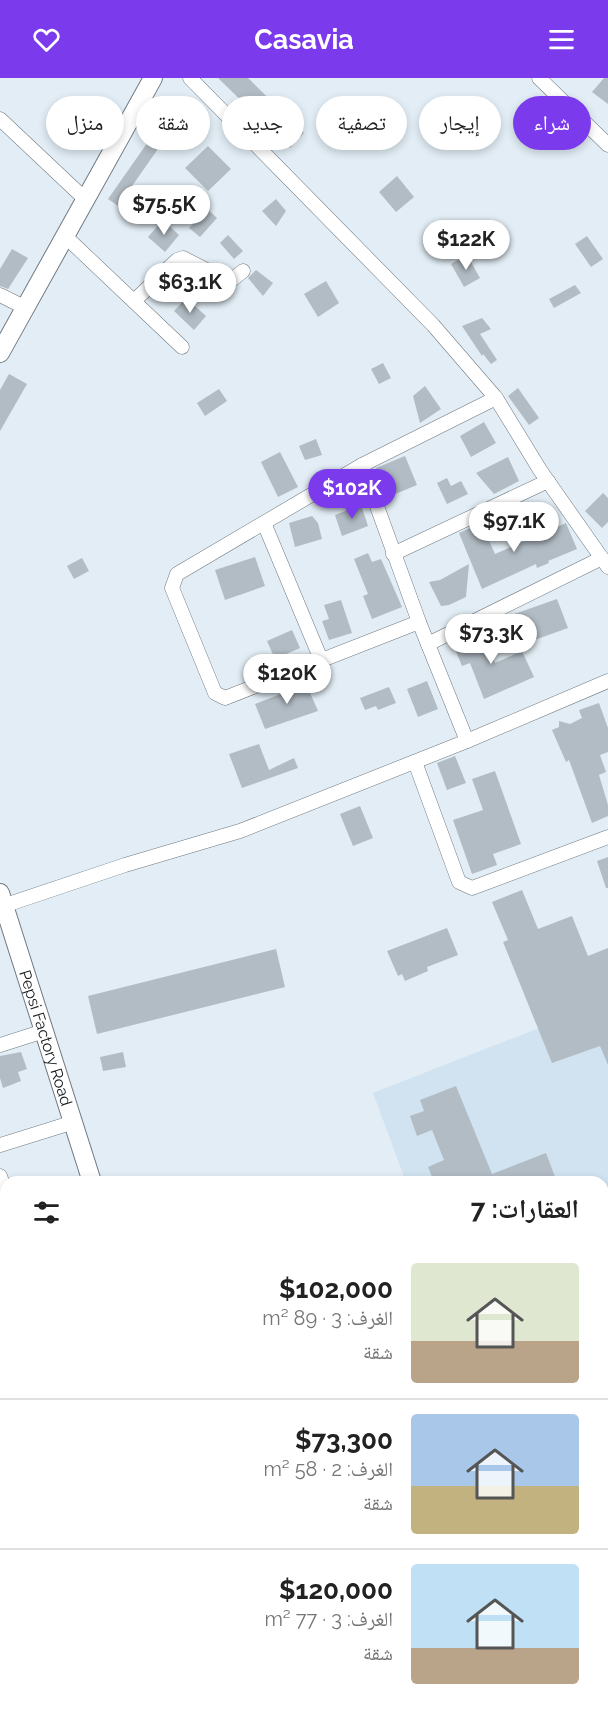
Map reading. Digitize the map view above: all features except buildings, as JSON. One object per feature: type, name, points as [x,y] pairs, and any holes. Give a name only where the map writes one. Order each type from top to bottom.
[{"type":"main road","points":[[0,353],[153,78]]},
{"type":"main road","name":"Pepsi Factory Road","points":[[1,902],[90,1176]]},
{"type":"street","points":[[190,78],[433,325],[496,398],[548,481],[605,562],[428,644]]},
{"type":"street","points":[[539,78],[608,145]]},
{"type":"street","points":[[0,119],[86,200]]},
{"type":"street","points":[[66,237],[182,347]]},
{"type":"street","points":[[134,301],[177,260],[183,258],[227,279],[233,279],[243,271]]},
{"type":"street","points":[[0,295],[26,308]]},
{"type":"street","points":[[418,622],[322,662],[225,698],[215,693],[172,588],[177,574],[362,465],[496,398]]},
{"type":"street","points":[[362,465],[418,622],[467,741]]},
{"type":"street","points":[[393,554],[548,481]]},
{"type":"street","points":[[264,523],[322,662]]},
{"type":"street","points":[[1,902],[240,831],[467,741],[608,681]]},
{"type":"street","points":[[415,762],[459,882],[464,886],[472,888],[608,837]]},
{"type":"street","points":[[0,1045],[44,1031]]},
{"type":"street","points":[[0,1145],[74,1122]]},
{"type":"shaded area","points":[[608,1001],[608,1176],[404,1176],[373,1093]]}]
